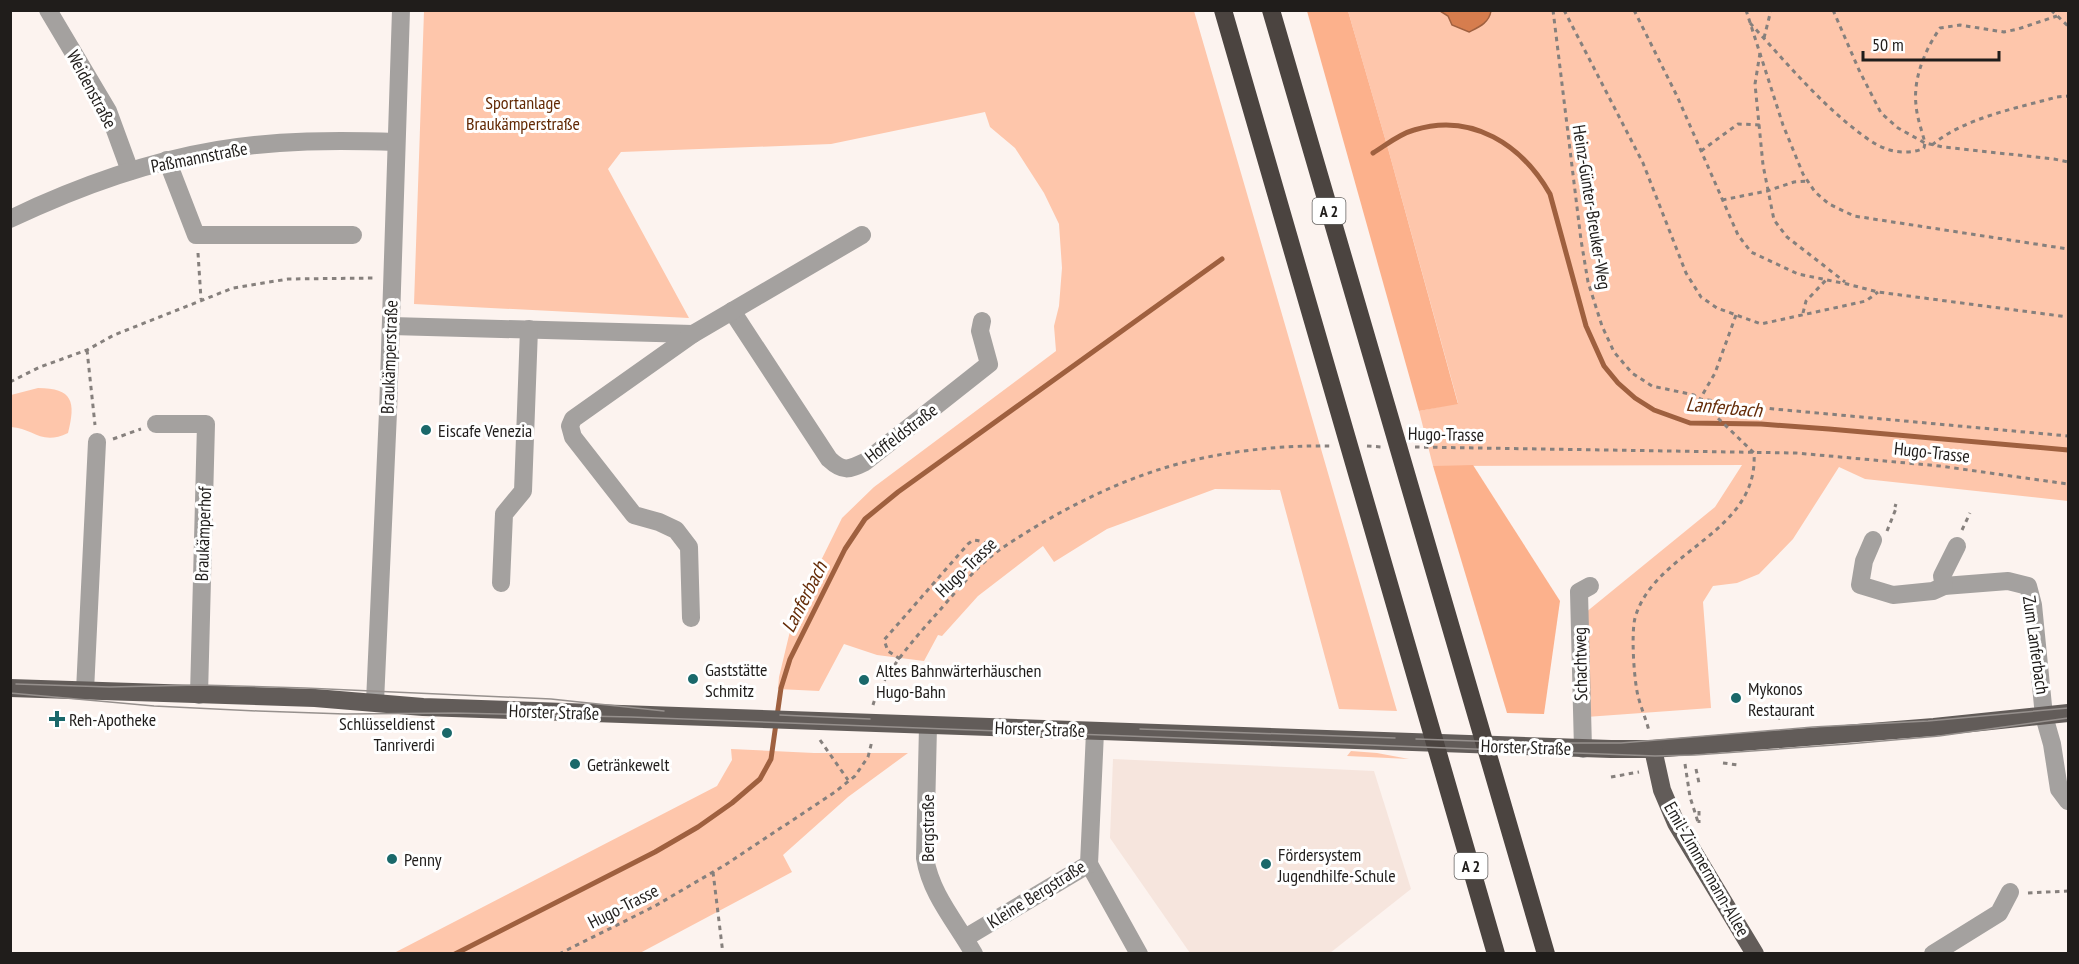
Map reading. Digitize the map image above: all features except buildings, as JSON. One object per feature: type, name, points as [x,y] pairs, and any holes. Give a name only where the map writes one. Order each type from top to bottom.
[{"type":"highway","name":"A 2","points":[[1222,10],[1340,412],[1358,453],[1426,710],[1496,954]]},
{"type":"highway","name":"A 2","points":[[1271,10],[1388,412],[1405,454],[1475,712],[1546,954]]},
{"type":"main road","name":"Horster Straße","points":[[10,688],[306,697],[423,707],[928,726],[1653,749],[1934,727],[2068,713]]},
{"type":"main road","name":"Emil-Zimmermann-Allee","points":[[1653,749],[1662,790],[1676,823],[1755,954]]},
{"type":"street","name":"Weidenstraße","points":[[48,10],[108,111],[130,171]]},
{"type":"street","name":"Braukämperstraße","points":[[375,702],[401,10]]},
{"type":"street","name":"Paßmannstraße","points":[[10,219],[75,189],[167,160],[267,144],[314,141],[396,142]]},
{"type":"street","points":[[167,160],[196,235],[353,235]]},
{"type":"street","points":[[691,618],[689,547],[676,530],[659,522],[634,515],[573,436],[570,426],[573,419],[693,334],[862,235]]},
{"type":"street","name":"Hoffeldstraße","points":[[732,311],[829,459],[838,468],[851,469],[865,462],[989,364],[980,331],[982,321]]},
{"type":"street","points":[[390,326],[693,334]]},
{"type":"street","points":[[501,583],[504,514],[523,491],[529,329]]},
{"type":"street","name":"Braukämperhof","points":[[156,424],[206,424],[199,695]]},
{"type":"street","points":[[85,691],[97,442]]},
{"type":"street","name":"Zum Lanferbach","points":[[1873,540],[1864,561],[1860,585],[1893,595],[1933,591],[1944,586],[2008,581],[2028,586],[2033,605],[2044,716]]},
{"type":"street","points":[[1944,586],[1942,576],[1957,546]]},
{"type":"street","name":"Schachtweg","points":[[1582,748],[1579,592],[1590,586]]},
{"type":"street","points":[[2044,716],[2052,744],[2060,789],[2068,801]]},
{"type":"street","name":"Bergstraße","points":[[928,726],[925,858],[928,875],[934,890],[969,946]]},
{"type":"street","name":"Kleine Bergstraße","points":[[969,946],[1089,864],[1095,732]]},
{"type":"street","points":[[2052,744],[2068,754]]},
{"type":"street","points":[[1089,864],[1139,954]]},
{"type":"street","points":[[1933,954],[1999,914],[2010,892]]},
{"type":"path","name":"Heinz-Günter-Breuker-Weg","points":[[1553,10],[1581,240],[1594,306],[1614,352],[1632,372],[1652,386],[1700,399]]},
{"type":"path","points":[[1564,10],[1642,163],[1686,273],[1701,297],[1717,308],[1761,324],[1866,301],[1878,292]]},
{"type":"path","points":[[1634,10],[1677,96],[1738,235],[1751,252],[1798,274],[1878,292],[2068,317]]},
{"type":"path","points":[[1746,10],[1783,125],[1803,174],[1815,192],[1829,204],[1854,216],[2068,249]]},
{"type":"path","points":[[1764,38],[1771,10]]},
{"type":"path","points":[[1833,10],[1881,113],[1898,128],[1932,145],[2068,162]]},
{"type":"path","points":[[2052,10],[2068,26]]},
{"type":"path","points":[[1750,23],[1841,119],[1886,149],[1912,152],[1924,148],[1925,143],[1916,106],[1917,81],[1924,57],[1940,28],[1960,25],[2004,32],[2057,16]]},
{"type":"path","points":[[1760,52],[1755,84],[1771,212],[1778,228],[1847,284]]},
{"type":"path","points":[[1932,145],[1943,136],[1989,117],[2057,97],[2068,96]]},
{"type":"path","points":[[1701,151],[1738,124],[1760,124]]},
{"type":"path","points":[[1722,200],[1767,191],[1794,182],[1807,181]]},
{"type":"path","points":[[196,235],[201,299]]},
{"type":"path","points":[[10,382],[40,367],[87,350],[114,335],[233,288],[288,279],[392,277]]},
{"type":"path","points":[[1803,314],[1806,300],[1826,280]]},
{"type":"path","points":[[1700,399],[1715,373],[1736,315]]},
{"type":"path","points":[[87,350],[97,442],[111,440],[156,424]]},
{"type":"path","points":[[1653,749],[1638,697],[1632,636],[1641,603],[1652,586],[1726,521],[1743,499],[1755,468],[1754,453],[1700,399]]},
{"type":"path","points":[[1700,399],[1774,409],[2068,436]]},
{"type":"path","name":"Hugo-Trasse","points":[[895,666],[917,635],[996,552],[1107,489],[1164,468],[1204,458],[1289,446],[1341,446]]},
{"type":"path","name":"Hugo-Trasse","points":[[1358,453],[1385,447]]},
{"type":"path","name":"Hugo-Trasse","points":[[1405,454],[1796,453],[1940,466],[2068,483]]},
{"type":"path","points":[[1873,540],[1885,535],[1898,506],[1894,505]]},
{"type":"path","points":[[900,659],[888,651],[884,640],[968,543],[974,540],[980,541],[989,544],[996,552]]},
{"type":"path","points":[[820,740],[848,781]]},
{"type":"path","points":[[1683,747],[1690,797],[1700,828],[1699,811]]},
{"type":"path","points":[[1696,769],[1699,783]]},
{"type":"path","name":"Hugo-Trasse","points":[[559,954],[655,906],[835,792],[855,776]]},
{"type":"path","points":[[713,871],[723,954]]},
{"type":"path","points":[[2010,892],[2068,891]]},
{"type":"shaded area","points":[[1307,11],[1348,11],[1458,404],[1419,411]]},
{"type":"shaded area","points":[[1440,11],[1491,11],[1486,22],[1469,32],[1452,25],[1448,16]]},
{"type":"shaded area","points":[[1473,465],[1560,601],[1544,714],[1507,713],[1433,466]]},
{"type":"shaded area","name":"Fördersystem Jugendhilfe-Schule","points":[[1113,759],[1374,771],[1411,889],[1330,953],[1190,953],[1110,838]]},
{"type":"green space","name":"Sportanlage Braukämperstraße","points":[[424,11],[1194,11],[1397,711],[1339,709],[1280,490],[1215,489],[1107,529],[1054,562],[1043,546],[978,596],[942,636],[938,635],[924,661],[877,655],[844,644],[819,691],[778,689],[791,627],[798,607],[842,518],[874,487],[1056,351],[1054,326],[1059,306],[1062,268],[1059,224],[1044,193],[1015,148],[990,127],[985,112],[831,144],[621,152],[608,169],[689,318],[414,304]]},
{"type":"green space","points":[[1348,11],[2068,11],[2068,501],[1865,479],[1839,467],[1793,539],[1759,574],[1737,583],[1713,586],[1703,602],[1711,708],[1586,717],[1585,613],[1715,507],[1742,465],[1433,466],[1419,411],[1458,403]]},
{"type":"green space","points":[[38,388],[59,391],[69,399],[72,413],[68,433],[51,438],[11,427],[11,395]]},
{"type":"green space","points":[[731,749],[814,753],[908,753],[848,797],[783,855],[792,872],[640,953],[394,953],[717,786],[732,760]]},
{"type":"green space","points":[[1351,751],[1377,753],[1409,759],[1347,756]]},
{"type":"waterway","name":"Lanferbach","points":[[1373,153],[1408,132],[1435,126],[1475,129],[1510,147],[1538,176],[1550,194],[1586,326],[1604,366],[1635,398],[1654,410],[1690,423],[1761,424],[2068,450]]},
{"type":"waterway","name":"Lanferbach","points":[[455,954],[655,852],[698,827],[732,803],[760,779],[771,759],[781,688],[790,659],[845,549],[865,519],[898,492],[1222,259]]},
{"type":"tram line","points":[[16,684],[305,688],[551,699],[664,711]]},
{"type":"tram line","points":[[10,693],[154,706],[258,711],[631,717],[1655,756],[1695,755],[1939,736],[2068,718]]},
{"type":"tram line","points":[[1416,739],[1621,743],[1813,727],[1928,721],[2068,708]]},
{"type":"tram line","points":[[780,715],[870,719]]},
{"type":"tram line","points":[[1140,729],[1395,738]]},
{"type":"place","name":"Eiscafe Venezia","points":[[426,430]]},
{"type":"place","name":"Gaststätte Schmitz","points":[[693,679]]},
{"type":"place","name":"Altes Bahnwärterhäuschen Hugo-Bahn","points":[[864,680]]},
{"type":"place","name":"Mykonos Restaurant","points":[[1736,698]]},
{"type":"place","name":"Reh-Apotheke","points":[[57,719]]},
{"type":"place","name":"Schlüsseldienst Tanriverdi","points":[[447,733]]},
{"type":"place","name":"Getränkewelt","points":[[575,764]]},
{"type":"place","name":"Penny","points":[[392,859]]},
{"type":"place","name":"Fördersystem Jugendhilfe-Schule","points":[[1266,864]]}]
